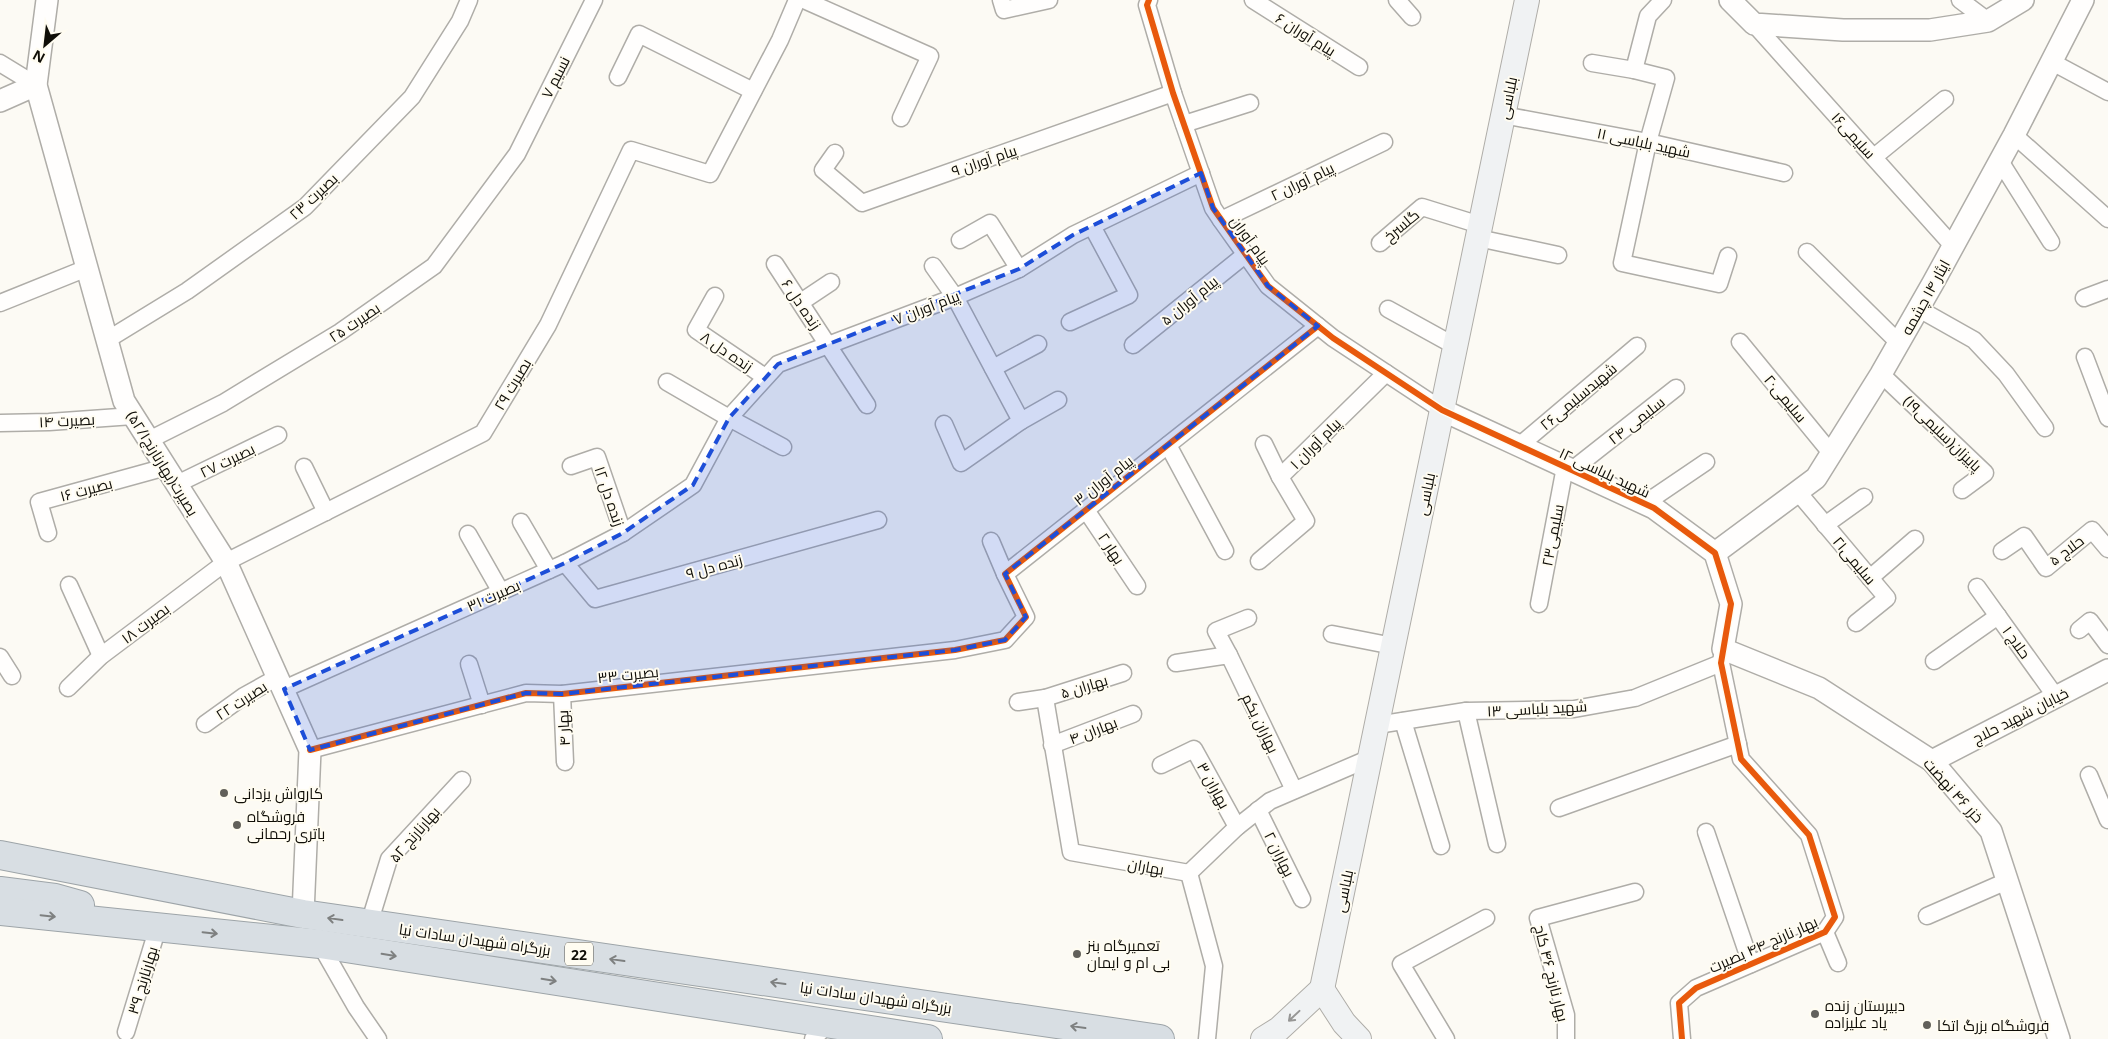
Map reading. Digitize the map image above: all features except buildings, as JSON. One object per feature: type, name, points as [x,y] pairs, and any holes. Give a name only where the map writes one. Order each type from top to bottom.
[{"type":"highway","name":"بزرگراه شهیدان سادات نیا","points":[[0,855],[302,914],[1160,1039]]},
{"type":"highway","points":[[0,891],[55,898],[158,927]]},
{"type":"highway","name":"بزرگراه شهیدان سادات نیا","points":[[0,911],[320,944],[820,1031],[928,1039]]},
{"type":"main road","name":"بلباسی","points":[[1322,988],[1527,0]]},
{"type":"main road","points":[[1262,1039],[1279,1029],[1322,988],[1344,1023],[1358,1039]]},
{"type":"street","name":"بصیرت(بهارنارنج۵۲/۱)","points":[[47,0],[36,86],[124,401],[226,562],[310,750],[302,914]]},
{"type":"street","name":"بصیرت ۲۳","points":[[107,340],[188,292],[305,207],[412,97],[460,20],[469,0]]},
{"type":"street","name":"نسیم ۷","points":[[517,154],[594,0]]},
{"type":"street","points":[[618,76],[638,34],[754,91],[780,40],[797,0]]},
{"type":"street","points":[[804,0],[930,56],[901,118]]},
{"type":"street","points":[[1001,0],[1004,10],[1049,0]]},
{"type":"street","name":"پیام آوران ۶","points":[[1253,0],[1359,68]]},
{"type":"street","points":[[1397,0],[1412,17]]},
{"type":"street","points":[[1634,70],[1648,16],[1663,0]]},
{"type":"street","points":[[1730,0],[1754,24],[1843,30],[1930,30],[1988,21],[2023,0]]},
{"type":"street","points":[[1960,0],[1988,21]]},
{"type":"street","name":"ایثار ۱۴ چشمه","points":[[1715,553],[1816,478],[1919,309],[2014,135],[2083,0]]},
{"type":"street","name":"پیام آوران","points":[[1148,2],[1173,93],[1213,208],[1268,286],[1318,326],[1442,410]]},
{"type":"street","name":"سلیمی۱۶","points":[[1754,24],[1953,246]]},
{"type":"street","points":[[2052,62],[2108,92]]},
{"type":"street","points":[[0,63],[36,86]]},
{"type":"street","points":[[1592,63],[1666,78],[1648,142],[1622,263],[1720,284],[1728,256]]},
{"type":"street","points":[[0,101],[36,86]]},
{"type":"street","name":"بصیرت ۲۹","points":[[226,562],[483,433],[548,325],[631,150],[710,174],[754,91]]},
{"type":"street","name":"پیام آوران ۹","points":[[835,153],[823,170],[862,203],[1173,93]]},
{"type":"street","points":[[1874,157],[1946,99]]},
{"type":"street","points":[[1184,124],[1250,103]]},
{"type":"street","name":"شهید بلباسی ١١","points":[[1503,115],[1648,142],[1784,172]]},
{"type":"street","points":[[2014,135],[2108,220]]},
{"type":"street","name":"پیام آوران ۲","points":[[1221,220],[1384,142]]},
{"type":"street","name":"بصیرت ۲۵","points":[[149,440],[223,402],[340,332],[434,266],[517,154]]},
{"type":"street","points":[[2000,161],[2051,242]]},
{"type":"street","name":"پیام آوران ۷","points":[[693,485],[728,418],[778,364],[954,297],[1019,269],[1073,235],[1201,173]]},
{"type":"street","name":"گلسرخ","points":[[1380,243],[1422,207],[1479,231]]},
{"type":"street","points":[[960,240],[990,223],[1019,269]]},
{"type":"street","points":[[1070,322],[1128,295],[1092,226]]},
{"type":"street","points":[[1479,231],[1558,255]]},
{"type":"street","points":[[1807,252],[1899,343]]},
{"type":"street","name":"پیام آوران ۵","points":[[1133,346],[1246,254]]},
{"type":"street","name":"زنده دل ۶","points":[[775,264],[829,344],[867,405]]},
{"type":"street","points":[[933,266],[954,297],[1021,421]]},
{"type":"street","points":[[0,303],[87,268]]},
{"type":"street","points":[[801,302],[831,282]]},
{"type":"street","points":[[2084,298],[2108,289]]},
{"type":"street","name":"زنده دل ۸","points":[[715,296],[696,330],[765,377]]},
{"type":"street","points":[[1388,309],[1455,346]]},
{"type":"street","points":[[1919,309],[1974,340],[2006,374],[2045,428]]},
{"type":"street","name":"پیام آوران ۳","points":[[1006,574],[1318,326]]},
{"type":"street","name":"سلیمی۲۰","points":[[1740,342],[1832,453]]},
{"type":"street","points":[[992,368],[1038,344]]},
{"type":"street","name":"شهیدسلیمی۲۶","points":[[1519,446],[1637,346]]},
{"type":"street","points":[[2085,357],[2108,418]]},
{"type":"street","name":"پیام آوران ۱","points":[[1259,561],[1306,521],[1280,477],[1386,373]]},
{"type":"street","name":"پاییزان(سلیمی۱۹)","points":[[1881,374],[1986,473],[1962,490]]},
{"type":"street","points":[[667,382],[782,447]]},
{"type":"street","name":"سلیمی ۲۴","points":[[1569,469],[1676,388]]},
{"type":"street","points":[[944,424],[961,463],[1021,421],[1058,400]]},
{"type":"street","name":"شهید بلباسی ١٢","points":[[1442,410],[1654,508],[1715,553]]},
{"type":"street","name":"بصیرت ۱۴","points":[[0,423],[26,417],[133,416]]},
{"type":"street","name":"بصیرت ۲۷","points":[[171,476],[278,435]]},
{"type":"street","points":[[1264,444],[1280,477]]},
{"type":"street","points":[[1168,445],[1224,551]]},
{"type":"street","name":"زنده دل ۱۲","points":[[571,466],[597,457],[622,533]]},
{"type":"street","points":[[1644,504],[1706,462]]},
{"type":"street","points":[[304,467],[326,512]]},
{"type":"street","name":"سلیمی۲۳","points":[[1539,604],[1569,469]]},
{"type":"street","name":"بصیرت ۱۶","points":[[48,533],[38,502],[171,476]]},
{"type":"street","name":"بصیرت ۳۱","points":[[281,683],[502,592],[565,563],[622,533],[693,485]]},
{"type":"street","name":"سلیمی۲۱","points":[[1797,491],[1887,598],[1856,623]]},
{"type":"street","points":[[1825,525],[1864,497]]},
{"type":"street","name":"بهار ۲","points":[[1086,510],[1137,586]]},
{"type":"street","name":"زنده دل ۹","points":[[565,563],[595,599],[878,520]]},
{"type":"street","points":[[521,522],[549,570]]},
{"type":"street","name":"حلاج ۵","points":[[2002,551],[2024,536],[2046,568],[2092,530],[2108,549]]},
{"type":"street","points":[[468,534],[502,592]]},
{"type":"street","points":[[1870,578],[1916,539]]},
{"type":"street","points":[[990,541],[1006,574]]},
{"type":"street","points":[[1715,553],[1731,604],[1722,656]]},
{"type":"street","name":"بصیرت ۱۸","points":[[68,688],[101,656],[226,562]]},
{"type":"street","name":"بصیرت ۳۳","points":[[310,750],[526,694],[562,694],[955,650],[1005,640],[1026,617],[1006,574]]},
{"type":"street","points":[[69,586],[101,656]]},
{"type":"street","name":"حلاج ۱","points":[[1977,587],[2056,697]]},
{"type":"street","points":[[1934,662],[1998,616]]},
{"type":"street","name":"بهاران یکم","points":[[1248,618],[1216,631],[1294,790]]},
{"type":"street","points":[[2079,630],[2090,621],[2108,645]]},
{"type":"street","points":[[1332,634],[1393,646]]},
{"type":"street","points":[[1176,663],[1228,655]]},
{"type":"street","name":"شهید بلباسی ١٣","points":[[1377,725],[1466,711],[1574,708],[1634,698],[1722,656]]},
{"type":"street","name":"بهار نارنج ۴۴ بصیرت","points":[[1682,1039],[1679,1003],[1696,988],[1825,932],[1835,917],[1809,835],[1741,758],[1722,656]]},
{"type":"street","name":"خزر ۴۶ نهضت","points":[[1722,656],[1820,688],[1932,761],[1991,831],[2059,1039]]},
{"type":"street","points":[[0,657],[12,676]]},
{"type":"street","points":[[468,664],[482,705]]},
{"type":"street","name":"خیابان شهید حلاج","points":[[1932,761],[2108,670]]},
{"type":"street","name":"بهاران ۵","points":[[1045,698],[1123,674]]},
{"type":"street","name":"بصیرت ۲۲","points":[[205,724],[244,696],[281,683]]},
{"type":"street","name":"بهار ۴","points":[[562,694],[565,762]]},
{"type":"street","points":[[1018,702],[1045,698]]},
{"type":"street","name":"بهاران","points":[[1045,698],[1071,852],[1189,873]]},
{"type":"street","points":[[1466,711],[1497,844]]},
{"type":"street","name":"بهاران ۴","points":[[1052,745],[1133,714]]},
{"type":"street","points":[[1403,721],[1441,846]]},
{"type":"street","points":[[1559,808],[1738,744]]},
{"type":"street","name":"بهاران ۳","points":[[1161,764],[1194,749],[1237,827]]},
{"type":"street","points":[[1208,1039],[1214,966],[1189,873],[1237,827],[1270,801],[1370,758]]},
{"type":"street","points":[[2089,775],[2108,820]]},
{"type":"street","name":"بهارنارنج ۵۲","points":[[369,924],[389,859],[462,780]]},
{"type":"street","name":"بهاران ۲","points":[[1258,810],[1302,899]]},
{"type":"street","points":[[1706,832],[1751,964]]},
{"type":"street","points":[[1926,916],[2007,881]]},
{"type":"street","name":"بهار نارنج ۴۶ کاج","points":[[1566,1039],[1566,1015],[1538,918],[1635,892]]},
{"type":"street","points":[[1446,1039],[1401,964],[1486,918]]},
{"type":"street","name":"بهارنارنج ۳۹","points":[[126,1032],[158,927]]},
{"type":"street","points":[[1825,932],[1838,963]]},
{"type":"street","points":[[320,944],[356,1007],[378,1039]]},
{"type":"highlighted area","points":[[1201,173],[1213,208],[1268,286],[1318,326],[1005,574],[1026,617],[1005,640],[955,650],[562,694],[526,693],[310,750],[284,689],[565,563],[623,533],[693,485],[729,418],[778,364],[1019,269],[1073,235]]},
{"type":"cycle path","points":[[1149,0],[1147,5],[1173,93],[1213,208],[1268,286],[1333,338],[1442,410],[1654,508],[1715,553],[1731,604],[1721,663],[1741,759],[1809,835],[1835,917],[1825,932],[1696,988],[1679,1003],[1682,1039]]},
{"type":"cycle path","points":[[310,750],[526,693],[562,694],[955,650],[1005,640],[1026,617],[1005,574],[1318,326]]},
{"type":"place","name":"کارواش یزدانی","points":[[224,793]]},
{"type":"place","name":"فروشگاه باتری رحمانی","points":[[237,825]]},
{"type":"place","name":"تعمیرگاه بنز بی ام و ایمان","points":[[1077,954]]},
{"type":"place","name":"دبیرستان زنده یاد علیزاده","points":[[1815,1014]]},
{"type":"place","name":"فروشگاه بزرگ اتکا","points":[[1927,1025]]}]
